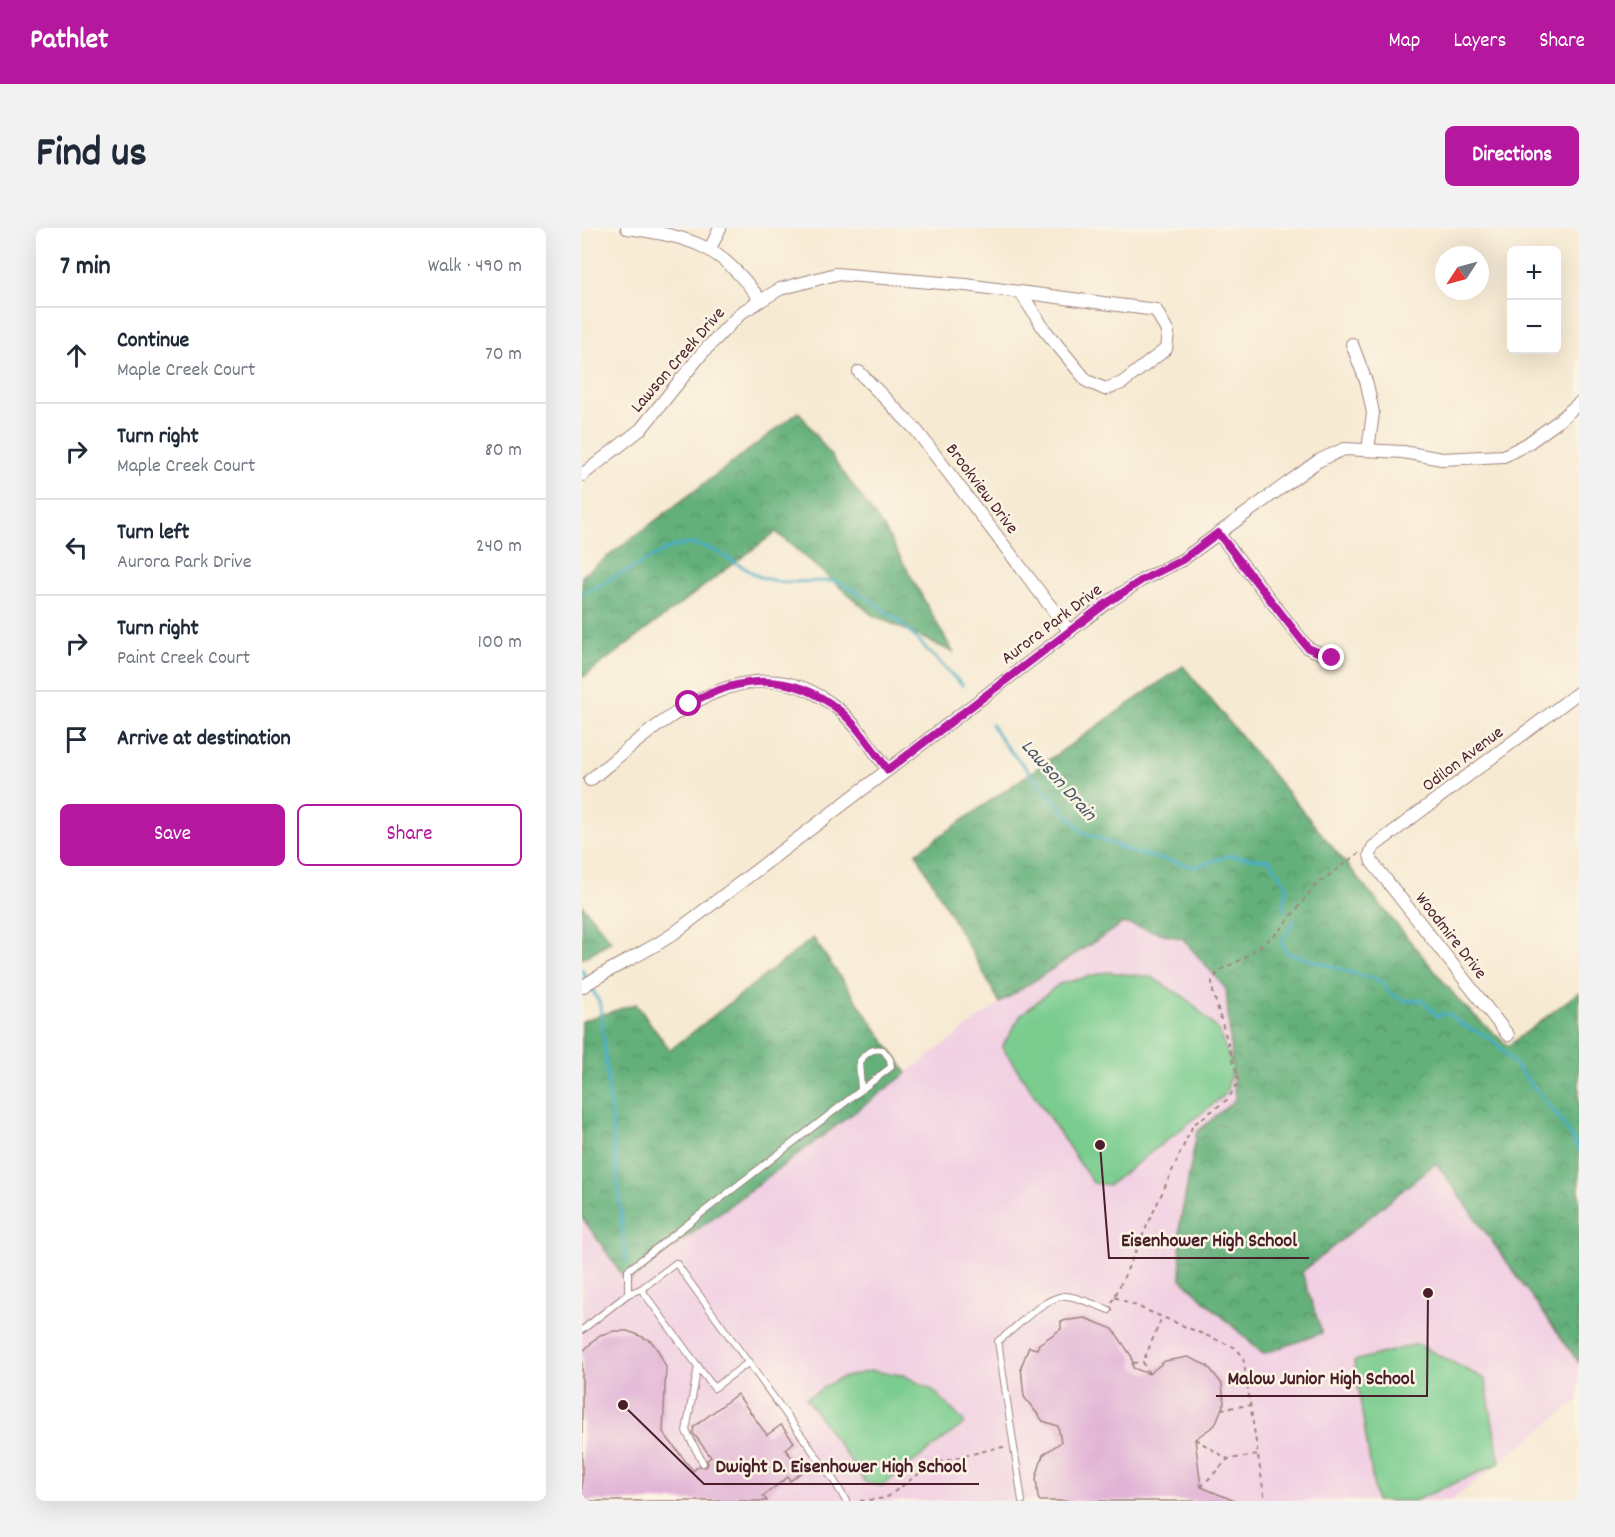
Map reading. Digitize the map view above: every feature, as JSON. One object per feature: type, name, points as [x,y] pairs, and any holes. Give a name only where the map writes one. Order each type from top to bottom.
[{"type":"street","points":[[627,228],[690,239],[710,249],[726,260],[744,278],[760,300]]},
{"type":"street","points":[[710,249],[720,228]]},
{"type":"street","name":"Lawson Creek Drive","points":[[582,475],[641,429],[703,352],[742,312],[780,289],[836,274],[966,285],[1156,310],[1168,333],[1166,349],[1122,382],[1105,389],[1087,381],[1044,329],[1021,293]]},
{"type":"street","points":[[1352,344],[1367,384],[1373,413],[1368,450]]},
{"type":"street","name":"Brookview Drive","points":[[859,372],[916,430],[1070,632]]},
{"type":"street","name":"Aurora Park Drive","points":[[582,987],[673,934],[1120,594],[1182,560],[1318,460],[1344,449],[1403,452],[1442,459],[1504,456],[1527,444],[1556,423],[1579,402]]},
{"type":"street","points":[[1218,533],[1308,648],[1332,658]]},
{"type":"street","points":[[590,780],[666,720],[702,697],[719,689],[747,683],[774,681],[797,685],[815,693],[839,710],[864,737],[888,770]]},
{"type":"street","name":"Odilon Avenue","points":[[1371,851],[1579,692]]},
{"type":"street","name":"Woodmire Drive","points":[[1371,851],[1372,862],[1508,1035]]},
{"type":"lane","points":[[628,1294],[628,1270],[891,1067],[890,1059],[883,1050],[874,1049],[866,1053],[859,1062],[861,1089]]},
{"type":"lane","points":[[582,1330],[628,1294],[641,1289],[676,1263],[833,1479],[846,1501]]},
{"type":"lane","points":[[641,1289],[714,1388],[749,1362]]},
{"type":"lane","points":[[1022,1501],[998,1341],[1034,1311],[1065,1295],[1109,1310]]},
{"type":"lane","points":[[698,1366],[686,1431],[703,1463]]},
{"type":"path","points":[[1265,1501],[1243,1357],[1236,1348],[1115,1298],[1192,1125],[1228,1099],[1239,1081],[1213,992],[1212,981],[1215,975],[1244,958],[1277,933],[1316,885],[1361,852],[1371,851]]},
{"type":"path","points":[[1149,1374],[1143,1362],[1162,1317]]},
{"type":"path","points":[[1133,1363],[1143,1362]]},
{"type":"path","points":[[1221,1409],[1250,1405]]},
{"type":"path","points":[[1195,1439],[1228,1459]]},
{"type":"path","points":[[860,1501],[886,1498],[932,1464],[996,1448],[1014,1446]]},
{"type":"path","points":[[1201,1487],[1228,1459],[1258,1455]]},
{"type":"shaded area","points":[[1282,786],[1462,1004],[1508,1047],[1579,1137],[1579,1400],[1451,1501],[582,1501],[582,1217],[628,1281],[1000,1003]]},
{"type":"green space","points":[[799,412],[884,528],[953,652],[871,614],[776,532],[582,678],[582,576]]},
{"type":"green space","points":[[1183,666],[1462,1004],[1508,1046],[1579,992],[1579,1363],[1436,1163],[1302,1272],[1322,1333],[1263,1354],[1181,1279],[1180,1223],[1197,1132],[1235,1100],[1226,989],[1183,939],[1123,923],[1000,1003],[916,853]]},
{"type":"green space","points":[[582,905],[611,941],[582,959]]},
{"type":"green space","points":[[813,938],[907,1073],[627,1282],[582,1217],[582,1021],[636,1004],[670,1050]]},
{"type":"green space","points":[[1107,972],[1151,977],[1186,998],[1218,1030],[1233,1067],[1226,1094],[1109,1185],[1093,1183],[1002,1047],[1021,1015],[1059,984]]},
{"type":"green space","points":[[1417,1344],[1485,1379],[1500,1463],[1414,1501],[1376,1501],[1354,1361]]},
{"type":"green space","points":[[869,1371],[903,1375],[933,1390],[965,1423],[882,1486],[866,1483],[806,1398],[838,1379]]},
{"type":"building","points":[[1085,1318],[1113,1329],[1132,1357],[1133,1368],[1149,1374],[1165,1361],[1188,1357],[1208,1366],[1222,1384],[1224,1403],[1215,1425],[1195,1439],[1201,1487],[1235,1501],[1040,1501],[1036,1478],[1043,1455],[1061,1442],[1058,1426],[1043,1421],[1024,1397],[1021,1367],[1029,1347],[1037,1349],[1039,1344],[1061,1329],[1061,1321]]},
{"type":"building","points":[[614,1331],[627,1331],[651,1341],[659,1352],[666,1367],[663,1432],[693,1471],[699,1466],[706,1467],[707,1460],[711,1457],[693,1433],[694,1427],[737,1394],[767,1435],[781,1425],[794,1442],[785,1449],[803,1471],[790,1481],[788,1477],[763,1496],[767,1501],[582,1501],[582,1352],[600,1335]]},
{"type":"waterway","name":"Lawson Drain","points":[[582,594],[674,546],[692,544],[712,549],[760,577],[780,582],[836,581],[859,593],[897,619],[962,685]]},
{"type":"waterway","name":"Lawson Drain","points":[[991,724],[1006,746],[1083,832],[1135,853],[1196,867],[1228,856],[1270,860],[1287,887],[1283,910]]},
{"type":"waterway","name":"Lawson Drain","points":[[1294,921],[1281,943],[1287,953],[1380,981],[1391,994],[1405,1001],[1422,1000],[1438,1016],[1451,1015],[1462,1025],[1483,1034],[1499,1046],[1559,1117],[1579,1150]]},
{"type":"waterway","points":[[582,969],[587,980]]},
{"type":"waterway","points":[[590,985],[600,1004],[626,1262]]},
{"type":"place","name":"Eisenhower High School","points":[[1100,1145]]},
{"type":"place","name":"Malow Junior High School","points":[[1428,1293]]},
{"type":"place","name":"Dwight D. Eisenhower High School","points":[[623,1405]]},
{"type":"route","points":[[689,704],[719,689],[747,683],[774,681],[797,685],[815,693],[839,710],[864,737],[888,770],[1104,605],[1142,580],[1182,560],[1218,533],[1308,648],[1332,658]]}]
